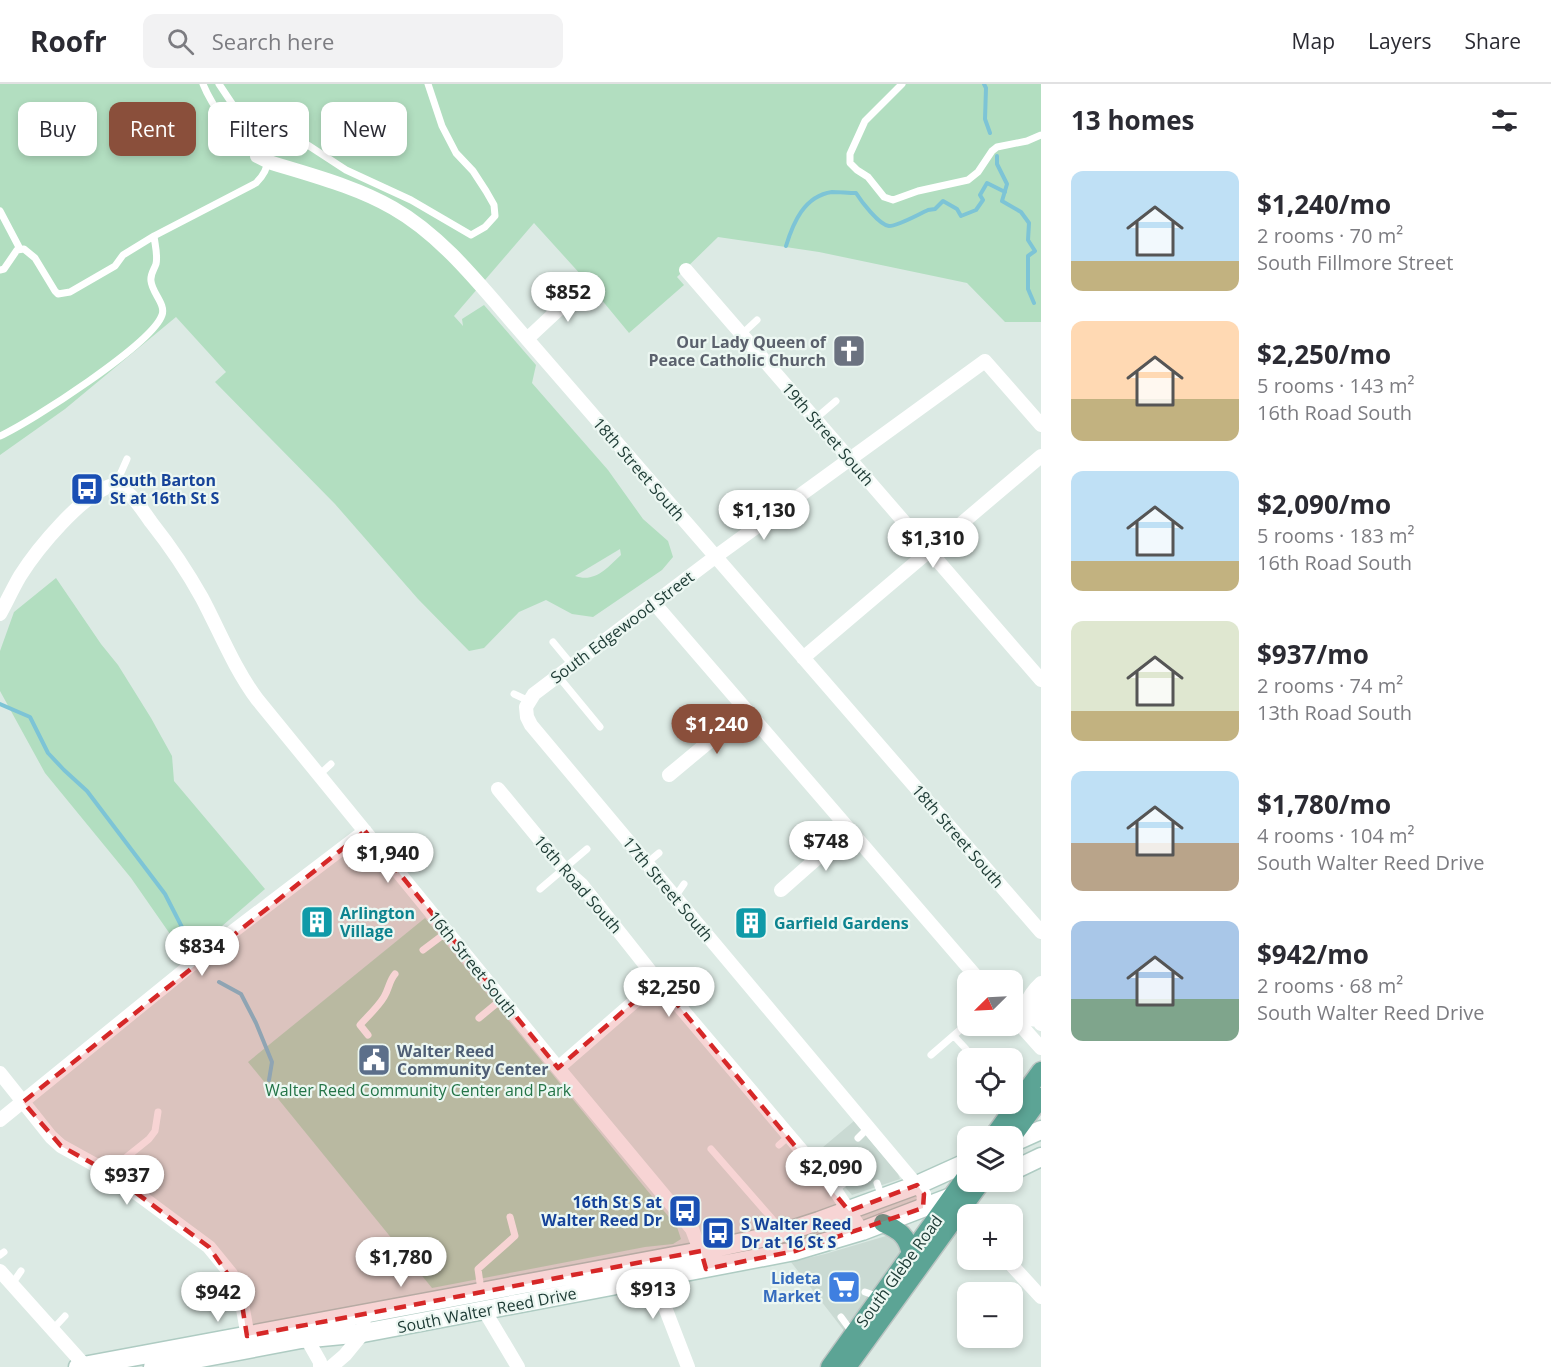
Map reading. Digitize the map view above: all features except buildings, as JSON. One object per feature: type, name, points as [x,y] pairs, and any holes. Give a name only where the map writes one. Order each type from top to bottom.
[{"type":"main road","points":[[1001,1126],[1041,1071]]},
{"type":"main road","points":[[1020,1126],[1041,1097]]},
{"type":"main road","points":[[1023,1138],[1041,1130]]},
{"type":"main road","points":[[1023,1166],[1041,1157]]},
{"type":"main road","name":"South Walter Reed Drive","points":[[153,1367],[364,1314],[780,1234],[849,1211],[879,1190],[917,1185],[957,1167]]},
{"type":"main road","name":"South Walter Reed Drive","points":[[83,1367],[248,1342],[363,1333],[795,1251],[862,1234],[883,1223],[924,1208],[957,1208]]},
{"type":"main road","name":"South Glebe Road","points":[[830,1367],[854,1334],[872,1295],[957,1211]]},
{"type":"main road","name":"South Glebe Road","points":[[847,1367],[957,1212]]},
{"type":"main road","points":[[883,1223],[898,1230],[909,1243],[911,1255]]},
{"type":"street","name":"18th Street South","points":[[263,159],[352,188],[393,207],[443,245],[1041,932]]},
{"type":"street","name":"19th Street South","points":[[686,270],[1041,680]]},
{"type":"street","points":[[527,339],[587,284]]},
{"type":"street","name":"South Edgewood Street","points":[[527,704],[534,694],[715,557],[985,361],[1041,425]]},
{"type":"street","points":[[803,658],[1041,456]]},
{"type":"street","points":[[0,614],[20,576],[45,543],[79,507],[96,493],[114,485]]},
{"type":"street","name":"16th Street South","points":[[114,485],[132,497],[171,549],[202,598],[249,689],[692,1229],[706,1269]]},
{"type":"street","points":[[654,603],[970,970]]},
{"type":"street","name":"17th Street South","points":[[527,704],[527,717],[531,725],[917,1185],[924,1194],[924,1208]]},
{"type":"street","points":[[669,775],[746,711]]},
{"type":"street","name":"16th Road South","points":[[498,789],[564,869],[582,885],[784,1140],[825,1167],[833,1186],[862,1234]]},
{"type":"street","points":[[782,890],[849,830]]},
{"type":"street","points":[[0,1120],[223,939],[365,831]]},
{"type":"street","points":[[558,1068],[658,981]]},
{"type":"street","points":[[1023,1006],[1034,989],[1041,983]]},
{"type":"street","points":[[1023,1016],[1040,1022],[1038,1006],[1041,998]]},
{"type":"street","points":[[1023,1026],[1041,1048]]},
{"type":"street","points":[[0,1073],[51,1137],[61,1146],[131,1182],[210,1247],[239,1279],[248,1342]]},
{"type":"street","points":[[647,1261],[688,1367]]},
{"type":"street","points":[[1016,1270],[1041,1297]]},
{"type":"street","points":[[0,1271],[53,1329],[83,1367]]},
{"type":"street","points":[[484,1310],[514,1365]]},
{"type":"street","points":[[331,1367],[345,1355],[363,1333],[364,1314]]},
{"type":"street","points":[[306,1339],[320,1362],[320,1367]]},
{"type":"lane","points":[[203,84],[233,131],[246,147],[263,159]]},
{"type":"lane","points":[[219,84],[231,102]]},
{"type":"lane","points":[[309,146],[346,170],[411,200],[471,235],[486,227],[495,216],[494,205],[473,171],[456,153],[442,126],[428,84]]},
{"type":"lane","points":[[902,84],[865,122],[850,154],[850,163],[868,177],[884,197],[892,200],[918,191],[968,180],[978,172],[997,147],[1027,141],[1041,135]]},
{"type":"lane","points":[[0,270],[4,269],[17,250],[24,249],[35,258],[58,294],[70,292],[115,266],[123,255],[154,236],[256,183],[261,178],[263,159],[266,156]]},
{"type":"lane","points":[[0,211],[20,249]]},
{"type":"lane","points":[[0,436],[79,388],[122,357],[149,332],[162,316],[164,309],[151,282],[151,273],[157,262],[154,236]]},
{"type":"lane","points":[[742,334],[757,320]]},
{"type":"lane","points":[[815,419],[836,401]]},
{"type":"lane","points":[[114,485],[127,459]]},
{"type":"lane","points":[[553,642],[572,665]]},
{"type":"lane","points":[[558,676],[600,727]]},
{"type":"lane","points":[[514,694],[527,704]]},
{"type":"lane","points":[[319,775],[331,764]]},
{"type":"lane","points":[[540,889],[587,849]]},
{"type":"lane","points":[[647,863],[659,853]]},
{"type":"lane","points":[[675,897],[684,884]]},
{"type":"lane","points":[[423,950],[447,932]]},
{"type":"lane","points":[[368,1035],[360,1025],[383,999],[390,980],[395,974]]},
{"type":"lane","points":[[479,1018],[502,999]]},
{"type":"lane","points":[[931,1055],[957,1033]]},
{"type":"lane","points":[[954,1036],[965,1048]]},
{"type":"lane","points":[[108,1172],[155,1131],[158,1112]]},
{"type":"lane","points":[[858,1138],[869,1127]]},
{"type":"lane","points":[[711,1149],[774,1221],[780,1234]]},
{"type":"lane","points":[[484,1310],[478,1269],[514,1236],[510,1217]]},
{"type":"lane","points":[[12,1284],[21,1271]]},
{"type":"lane","points":[[53,1329],[65,1316]]},
{"type":"lane","points":[[841,1317],[854,1334]]},
{"type":"highlighted area","points":[[365,831],[558,1068],[658,981],[849,1211],[917,1185],[924,1194],[923,1208],[795,1251],[706,1269],[701,1251],[247,1336],[240,1292],[209,1247],[108,1172],[61,1146],[23,1102]]},
{"type":"shaded area","points":[[854,1121],[900,1179],[852,1195],[816,1153]]},
{"type":"shaded area","points":[[886,1236],[894,1236],[900,1240],[902,1254],[845,1332],[791,1262]]},
{"type":"green space","points":[[0,84],[1041,84],[1041,322],[1005,322],[967,283],[819,252],[718,237],[677,277],[684,285],[629,333],[534,223],[454,316],[463,326],[462,319],[484,305],[536,365],[532,383],[608,470],[643,519],[668,541],[673,557],[662,570],[593,617],[572,614],[546,600],[519,612],[484,648],[469,651],[418,599],[335,504],[215,382],[226,372],[176,317],[65,409],[0,455]],"holes":[[[620,549],[621,555],[606,569],[589,578],[575,576]]]},
{"type":"green space","points":[[56,578],[118,665],[151,718],[172,756],[174,781],[265,889],[186,957],[131,878],[45,773],[0,691],[0,651],[14,612]]},
{"type":"green space","name":"Walter Reed Community Center and Park","points":[[425,918],[677,1227],[681,1239],[673,1244],[645,1247],[432,1288],[248,1062]]},
{"type":"waterway","points":[[984,84],[986,88],[985,119],[990,133]]},
{"type":"waterway","points":[[997,156],[997,164],[1007,184],[1002,201],[1021,212],[1029,223],[1028,240],[1035,251],[1028,256],[1028,289],[1034,303]]},
{"type":"waterway","points":[[786,246],[801,212],[814,199],[832,192],[856,193],[875,217],[889,226],[935,209],[943,201],[957,209],[961,216],[976,210],[983,200],[980,195],[987,183],[1005,192]]},
{"type":"waterway","points":[[0,704],[30,717],[48,753],[87,791],[165,894],[186,935]]},
{"type":"waterway","points":[[219,982],[241,994],[256,1023],[272,1062],[269,1080]]},
{"type":"place","name":"Our Lady Queen of Peace Catholic Church","points":[[849,351]]},
{"type":"place","name":"South Barton St at 16th St S","points":[[87,489]]},
{"type":"place","name":"Arlington Village","points":[[317,922]]},
{"type":"place","name":"Garfield Gardens","points":[[751,923]]},
{"type":"place","name":"Walter Reed Community Center","points":[[374,1060]]},
{"type":"place","name":"16th St S at Walter Reed Dr","points":[[685,1211]]},
{"type":"place","name":"S Walter Reed Dr at 16 St S","points":[[718,1233]]},
{"type":"place","name":"Lideta Market","points":[[844,1287]]}]
